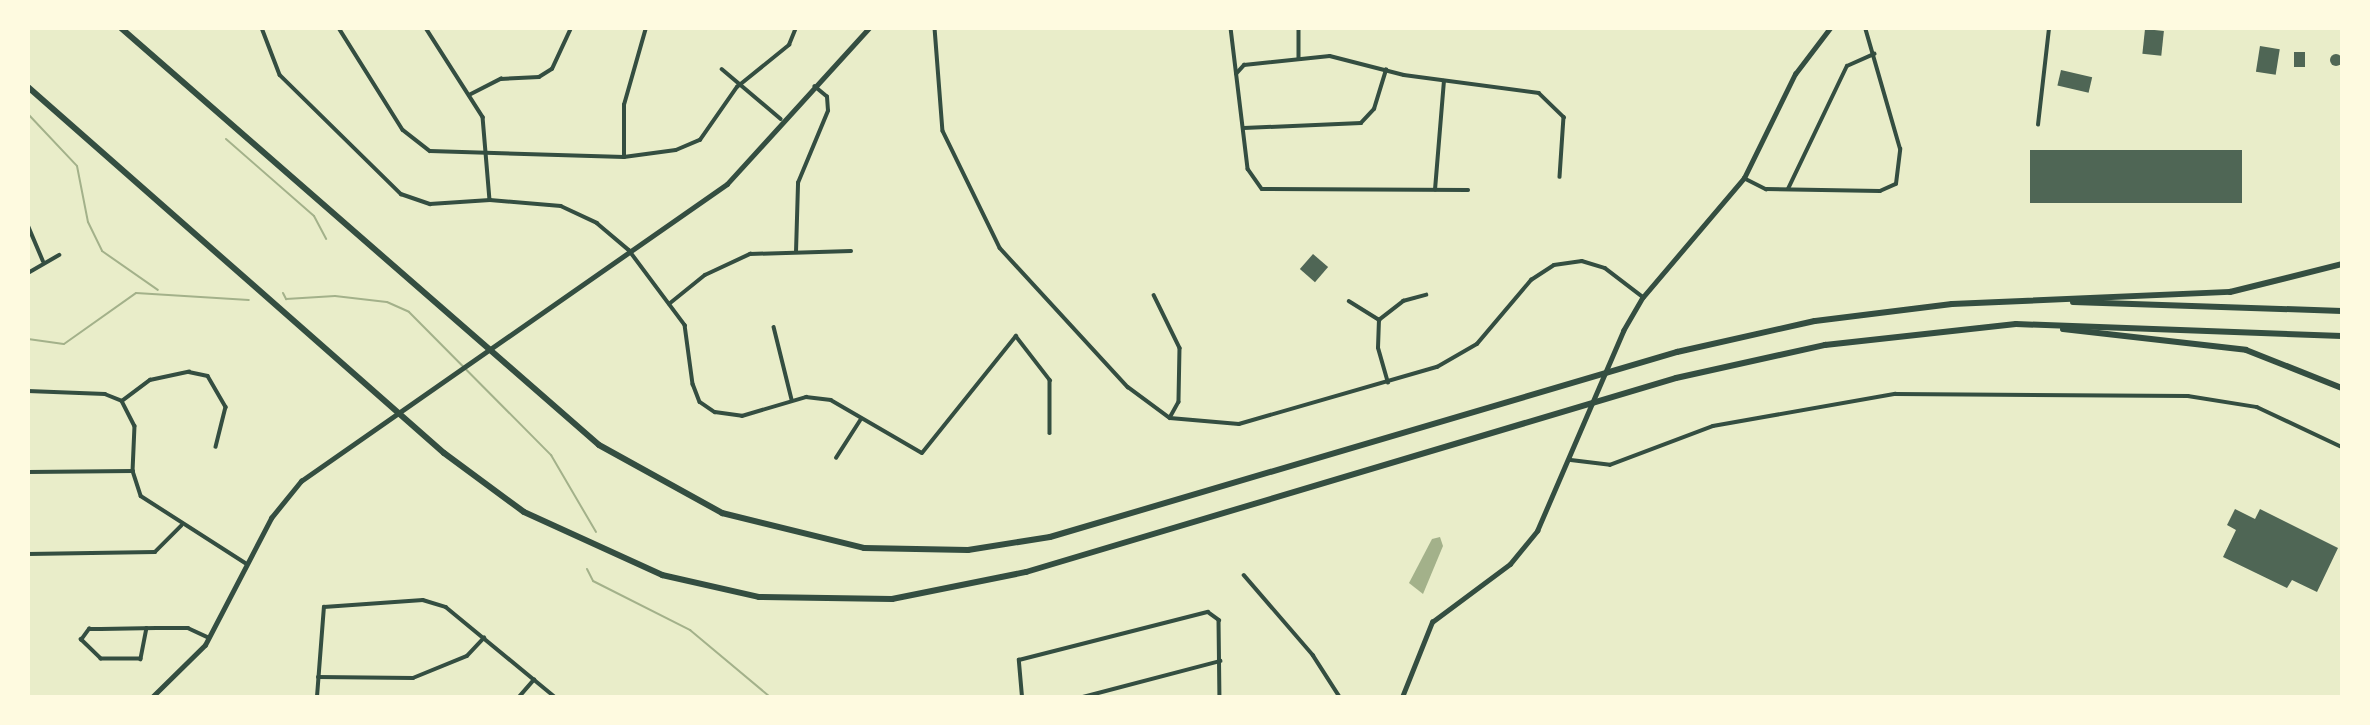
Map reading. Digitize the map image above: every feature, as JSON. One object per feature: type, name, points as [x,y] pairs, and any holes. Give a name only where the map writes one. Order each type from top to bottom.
[{"type":"highway","points":[[121,28],[555,410],[643,474],[758,526],[888,550],[982,549],[1050,537],[1677,352],[1856,314],[2004,301],[2230,292],[2342,264]]},
{"type":"highway","points":[[28,87],[277,303],[444,453],[524,512],[662,575],[716,590],[818,602],[908,597],[1026,572],[1360,469],[1750,359],[1874,337],[2016,324],[2342,335]]},
{"type":"highway","points":[[2004,301],[2342,311]]},
{"type":"highway","points":[[2016,324],[2246,350],[2342,388]]},
{"type":"street","points":[[262,28],[279,75],[401,194],[430,204],[490,200],[561,206],[629,250],[685,325],[701,402],[742,416],[792,400],[831,400],[922,453],[1016,336],[1050,380],[1050,433]]},
{"type":"street","points":[[339,28],[416,142],[446,155],[487,152],[624,157],[694,144],[708,133],[737,87],[789,44],[796,28]]},
{"type":"street","points":[[426,28],[483,117],[490,200]]},
{"type":"street","points":[[469,95],[500,79],[539,77],[552,69],[570,28]]},
{"type":"street","points":[[624,157],[624,105],[646,28]]},
{"type":"street","points":[[152,697],[209,638],[271,518],[301,481],[739,174],[781,119],[869,28]]},
{"type":"street","points":[[935,28],[943,131],[1000,248],[1128,387],[1170,418],[1239,424],[1388,383],[1464,354],[1531,279],[1554,265],[1582,261],[1605,268],[1643,297]]},
{"type":"street","points":[[1231,28],[1249,173],[1265,190],[1468,190]]},
{"type":"street","points":[[1299,28],[1299,57]]},
{"type":"street","points":[[1402,697],[1432,622],[1521,553],[1571,460],[1623,331],[1643,297],[1744,178],[1795,74],[1830,28]]},
{"type":"street","points":[[1744,178],[1766,189],[1880,191],[1896,184],[1900,149],[1866,28]]},
{"type":"street","points":[[2038,125],[2049,28]]},
{"type":"street","points":[[1787,189],[1847,66],[1874,54]]},
{"type":"street","points":[[1236,74],[1244,65],[1299,57],[1334,56],[1386,70],[1551,100],[1565,122],[1560,177]]},
{"type":"street","points":[[722,69],[737,87],[781,119]]},
{"type":"street","points":[[1244,128],[1361,123],[1374,109],[1386,70]]},
{"type":"street","points":[[1435,190],[1444,80]]},
{"type":"street","points":[[796,252],[797,183],[828,111],[827,97],[813,86]]},
{"type":"street","points":[[28,225],[43,261]]},
{"type":"street","points":[[669,304],[729,261],[796,252],[851,251]]},
{"type":"street","points":[[28,273],[43,261],[59,255]]},
{"type":"street","points":[[1154,295],[1180,348],[1179,402],[1170,418]]},
{"type":"street","points":[[1379,320],[1403,302],[1426,295]]},
{"type":"street","points":[[1349,301],[1379,320]]},
{"type":"street","points":[[1379,320],[1378,348],[1388,383]]},
{"type":"street","points":[[774,327],[792,400]]},
{"type":"street","points":[[122,401],[150,380],[189,372],[208,376],[226,407],[216,447]]},
{"type":"street","points":[[28,391],[105,394],[122,401],[135,426],[133,471],[147,503],[247,564]]},
{"type":"street","points":[[1571,460],[1610,465],[1713,426],[1882,394],[2188,396],[2257,407],[2342,447]]},
{"type":"street","points":[[836,458],[862,419]]},
{"type":"street","points":[[28,472],[133,471]]},
{"type":"street","points":[[28,554],[155,552],[181,526]]},
{"type":"street","points":[[1244,575],[1313,655],[1340,697]]},
{"type":"street","points":[[317,697],[322,613],[334,602],[436,602],[555,697]]},
{"type":"street","points":[[1022,697],[1019,660],[1203,612],[1219,620],[1220,697]]},
{"type":"street","points":[[147,628],[141,660],[101,659],[81,640],[89,629],[147,628],[188,628],[209,638]]},
{"type":"street","points":[[318,677],[413,678],[467,656],[484,638]]},
{"type":"street","points":[[1083,697],[1220,662]]},
{"type":"street","points":[[519,697],[534,680]]},
{"type":"shaded area","points":[[1440,537],[1443,546],[1423,594],[1409,583],[1432,539]]},
{"type":"building","points":[[2145,29],[2164,31],[2161,56],[2142,54]]},
{"type":"building","points":[[2260,46],[2280,49],[2276,75],[2256,72]]},
{"type":"building","points":[[2294,52],[2305,52],[2305,67],[2294,67]]},
{"type":"building","points":[[2336,54],[2342,60],[2336,66],[2330,60]]},
{"type":"building","points":[[2061,70],[2092,77],[2089,93],[2057,86]]},
{"type":"building","points":[[2030,150],[2242,150],[2242,203],[2030,203]]},
{"type":"building","points":[[1313,254],[1328,267],[1315,282],[1300,269]]},
{"type":"building","points":[[2235,509],[2255,519],[2260,509],[2338,548],[2317,592],[2292,580],[2287,588],[2223,557],[2236,530],[2227,525]]},
{"type":"waterway","points":[[28,114],[77,166],[88,222],[102,251],[158,290]]},
{"type":"waterway","points":[[226,139],[314,216],[326,239]]},
{"type":"waterway","points":[[28,339],[64,344],[136,293],[249,300]]},
{"type":"waterway","points":[[283,293],[286,299],[335,296],[387,302],[409,312],[551,455],[596,532]]},
{"type":"waterway","points":[[587,569],[593,581],[690,630],[770,697]]}]
